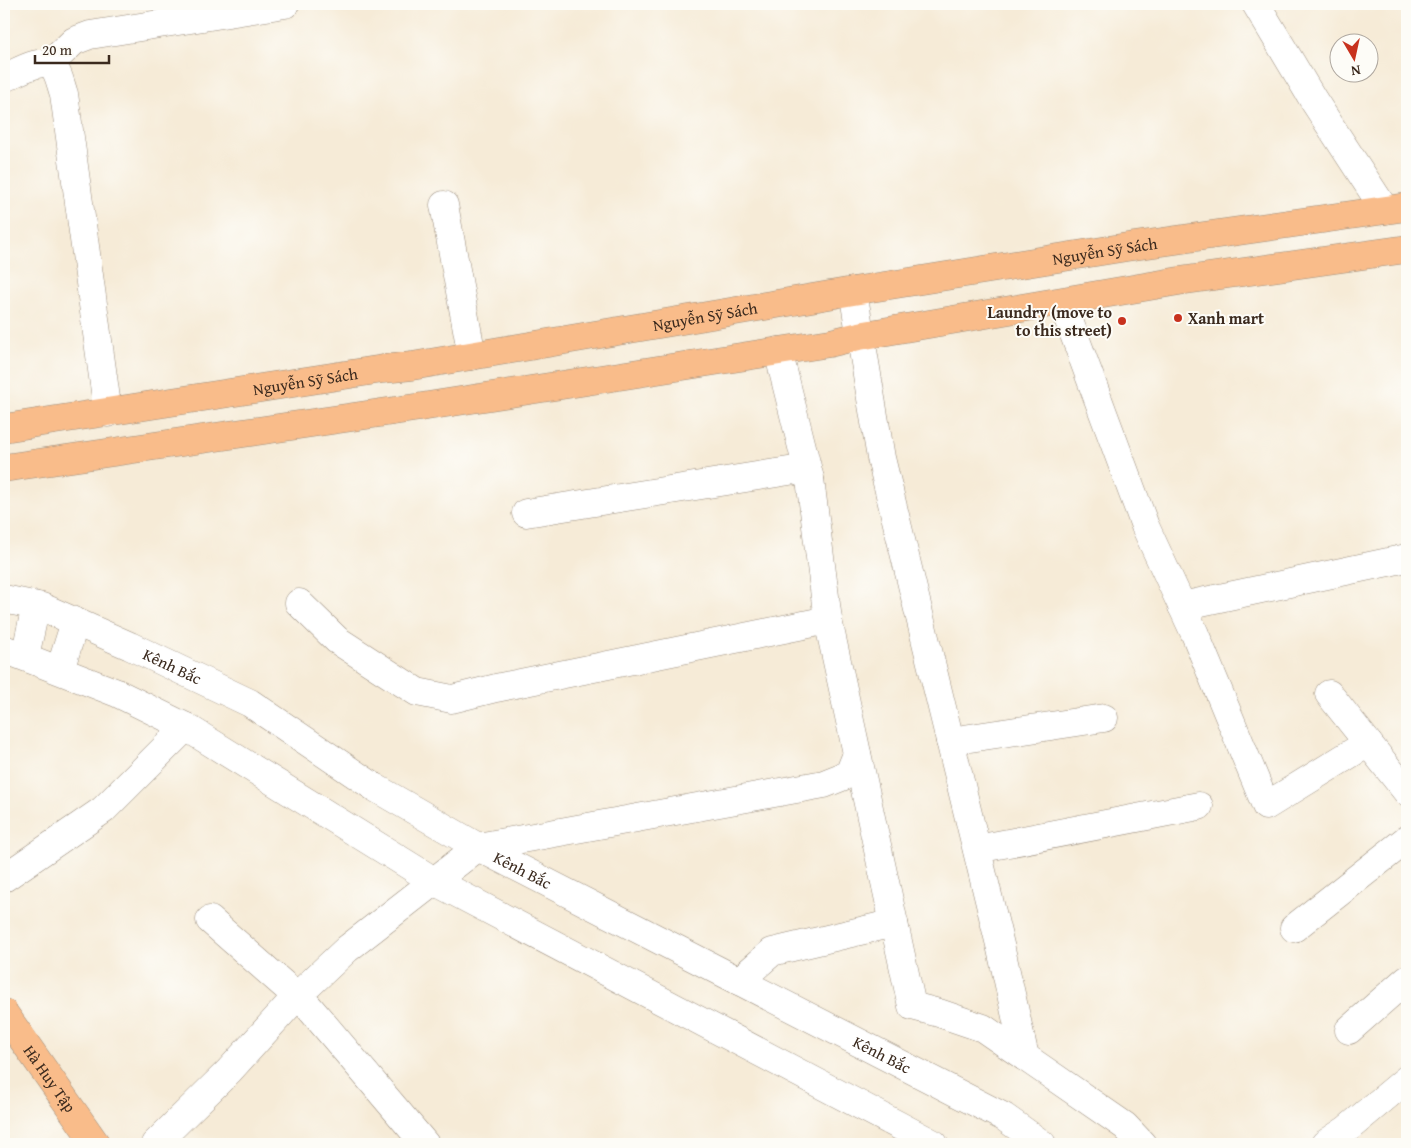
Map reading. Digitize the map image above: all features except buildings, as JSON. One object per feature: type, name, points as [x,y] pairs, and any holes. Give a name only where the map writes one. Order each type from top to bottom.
[{"type":"main road","name":"Nguyễn Sỹ Sách","points":[[4,428],[54,422],[383,369],[412,366],[853,291],[1173,240],[1396,209]]},
{"type":"main road","points":[[1173,240],[1179,281]]},
{"type":"main road","points":[[4,468],[420,407],[830,343],[859,336],[1179,281],[1407,249]]},
{"type":"main road","points":[[412,366],[420,407]]},
{"type":"main road","points":[[54,422],[62,460]]},
{"type":"main road","name":"Hà Huy Tập","points":[[4,1013],[96,1144]]},
{"type":"street","points":[[50,64],[74,41],[90,34],[285,4]]},
{"type":"street","points":[[1256,4],[1314,100],[1396,209]]},
{"type":"street","points":[[4,78],[37,63],[50,64],[55,69],[64,94],[108,413]]},
{"type":"street","points":[[444,205],[472,356]]},
{"type":"street","points":[[853,291],[859,336],[881,458],[977,849],[1025,1057]]},
{"type":"street","points":[[1062,302],[1145,526],[1182,606],[1266,806],[1368,743]]},
{"type":"street","points":[[778,351],[810,479],[828,620],[912,1006],[983,1028],[1125,1126],[1142,1144]]},
{"type":"street","points":[[526,513],[795,470],[805,474],[810,479]]},
{"type":"street","points":[[1182,606],[1407,558]]},
{"type":"street","name":"Kênh Bắc","points":[[4,599],[36,606],[75,622],[130,646],[250,704],[374,786],[478,847],[1004,1118],[1042,1144]]},
{"type":"street","points":[[299,603],[337,640],[417,692],[452,699],[496,688],[828,620]]},
{"type":"street","points":[[36,606],[14,652],[117,693],[186,727],[434,881],[934,1144]]},
{"type":"street","points":[[60,670],[75,622]]},
{"type":"street","points":[[1329,694],[1407,792]]},
{"type":"street","points":[[950,741],[1104,718]]},
{"type":"street","points":[[4,878],[103,810],[186,727]]},
{"type":"street","points":[[155,1144],[229,1071],[296,996],[347,949],[478,847],[824,784],[849,774],[857,754]]},
{"type":"street","points":[[977,849],[1199,806]]},
{"type":"street","points":[[1294,928],[1407,839]]},
{"type":"street","points":[[210,920],[308,1006],[425,1144]]},
{"type":"street","points":[[739,981],[772,952],[894,923]]},
{"type":"street","points":[[1349,1030],[1407,979]]},
{"type":"street","points":[[1341,1140],[1407,1079]]},
{"type":"place","name":"Xanh mart","points":[[1178,318]]},
{"type":"place","name":"Laundry (move to to this street)","points":[[1122,321]]}]
